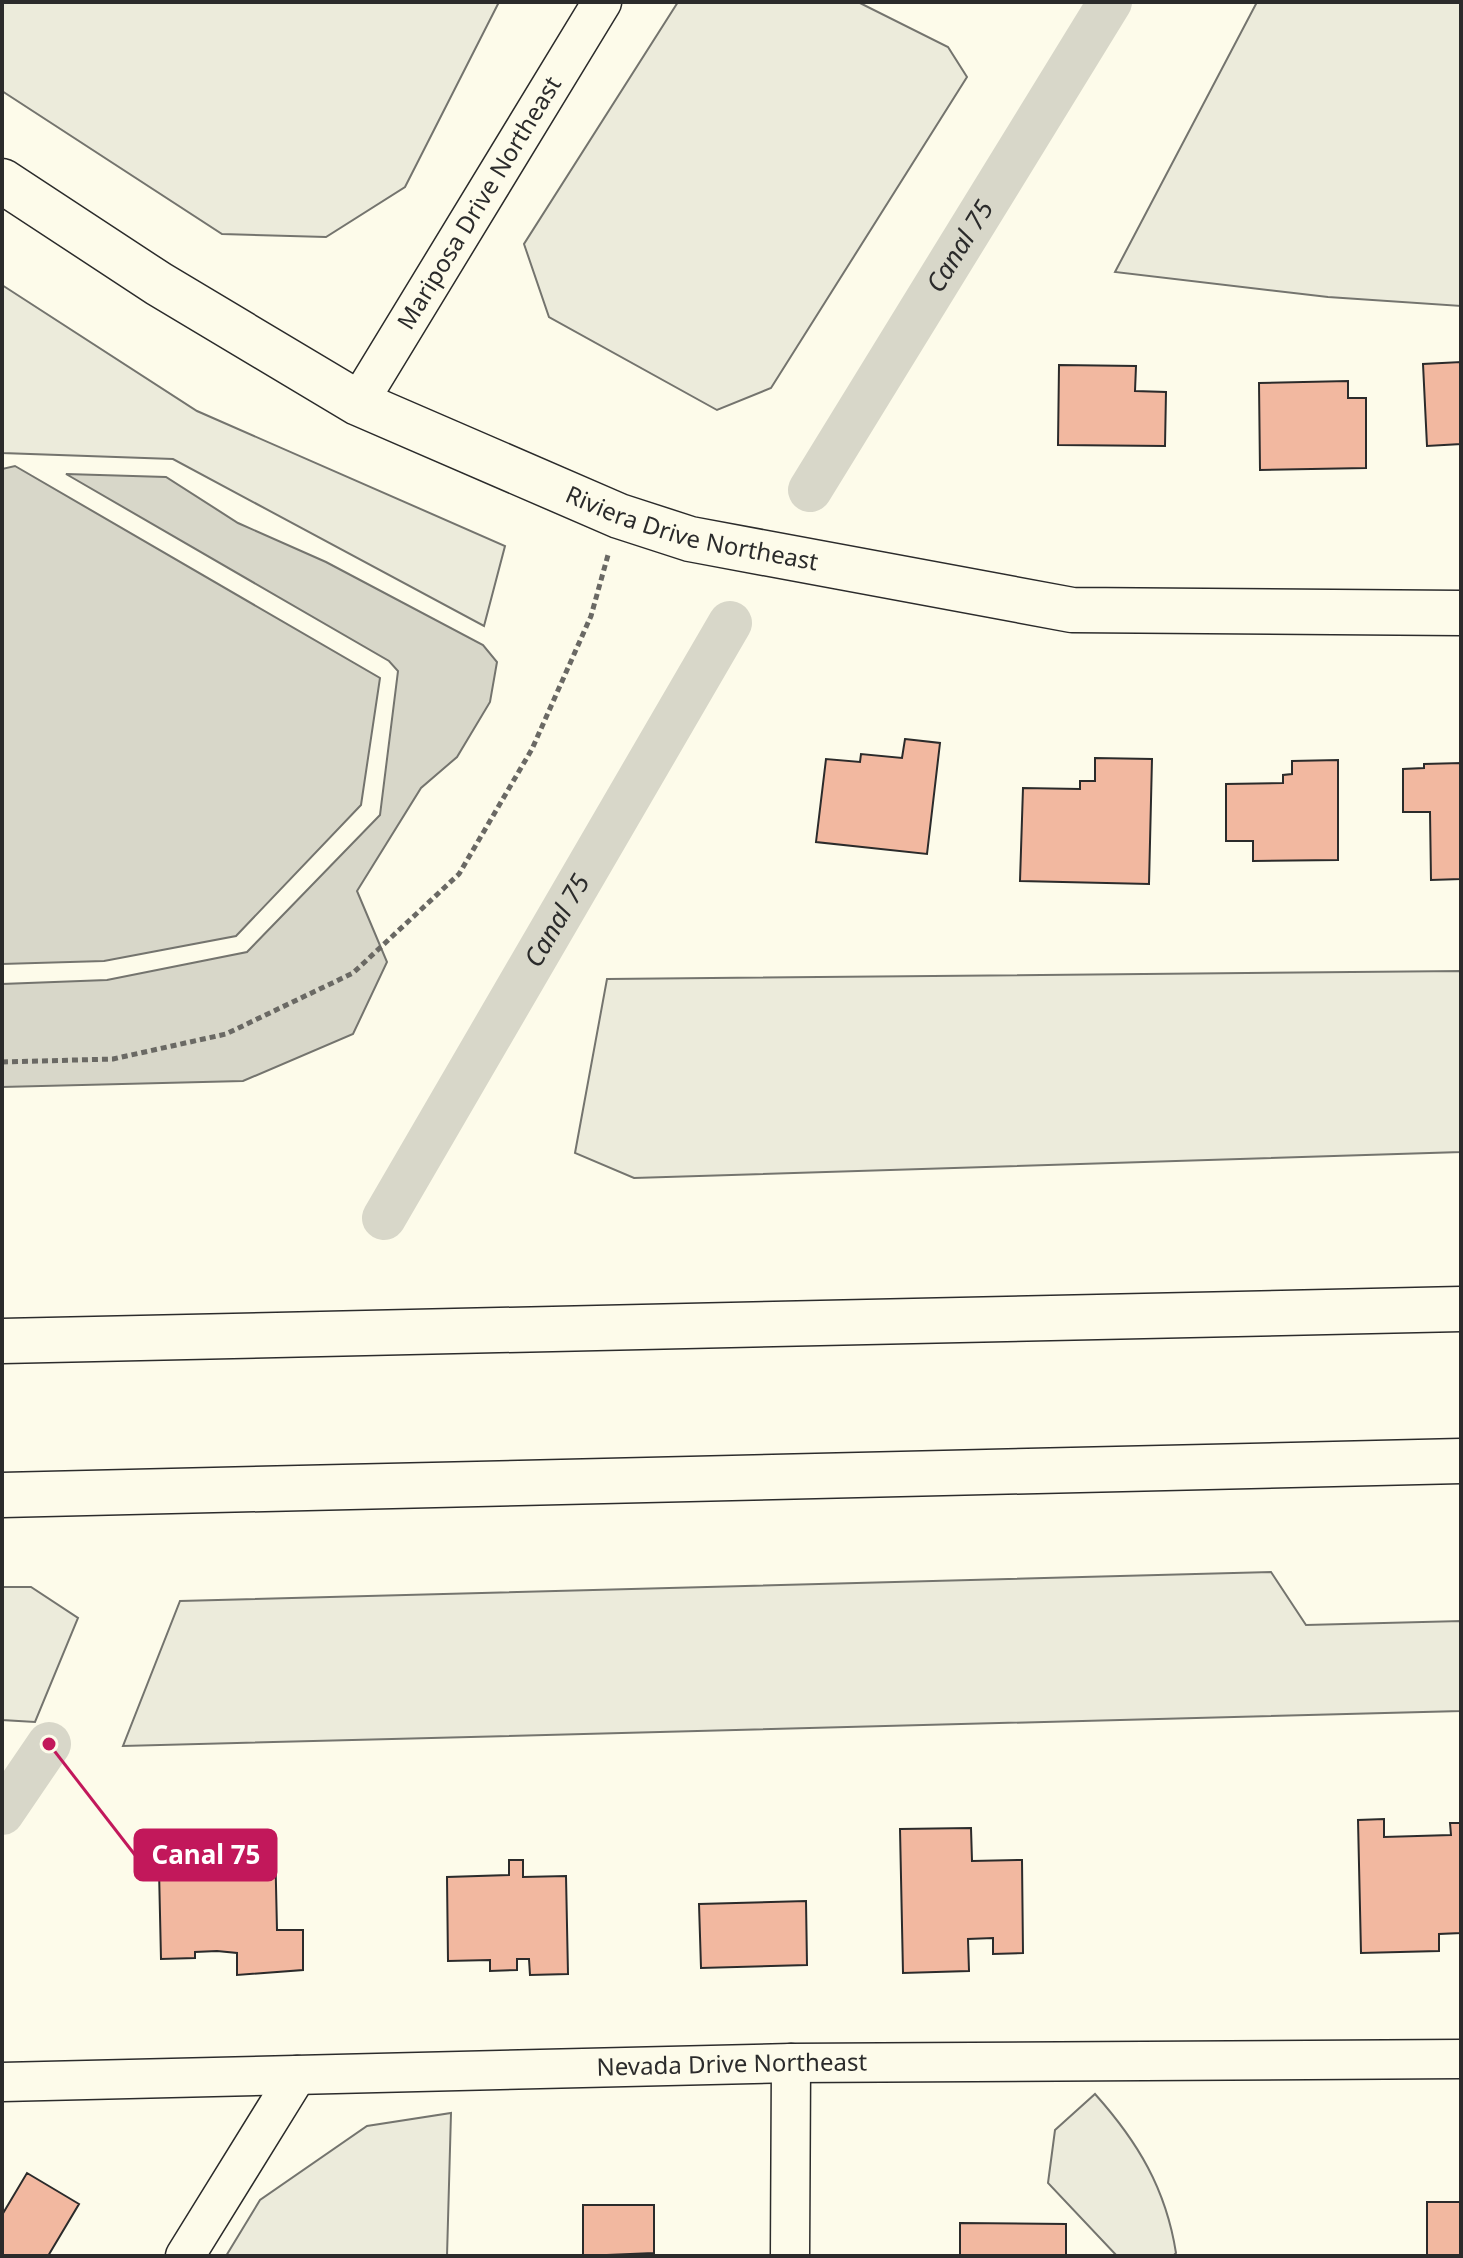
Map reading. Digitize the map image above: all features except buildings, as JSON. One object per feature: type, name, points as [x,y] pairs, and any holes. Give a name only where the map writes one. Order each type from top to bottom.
[{"type":"main road","name":"Riviera Drive Northeast","points":[[2,181],[159,284],[358,403],[619,516],[690,539],[1072,610],[1461,613]]},
{"type":"main road","points":[[2,1341],[1461,1309]]},
{"type":"main road","points":[[2,1495],[1461,1461]]},
{"type":"street","name":"Mariposa Drive Northeast","points":[[358,403],[602,2]]},
{"type":"street","name":"Nevada Drive Northeast","points":[[2,2082],[791,2063],[1461,2059]]},
{"type":"street","points":[[790,2256],[791,2063]]},
{"type":"street","points":[[185,2256],[297,2075]]},
{"type":"path","points":[[2,1062],[113,1059],[226,1034],[353,973],[459,874],[532,749],[591,616],[619,516]]},
{"type":"shaded area","points":[[2,2],[499,2],[405,187],[326,237],[222,234],[2,91]]},
{"type":"shaded area","points":[[678,2],[858,2],[948,47],[967,77],[771,388],[717,410],[549,317],[524,244]]},
{"type":"shaded area","points":[[1257,2],[1461,2],[1461,306],[1328,297],[1115,272]]},
{"type":"shaded area","points":[[2,285],[197,411],[505,546],[484,626],[173,459],[2,453]]},
{"type":"shaded area","points":[[15,466],[380,678],[361,805],[236,936],[104,961],[2,964],[2,469]]},
{"type":"shaded area","points":[[66,474],[166,477],[238,523],[326,562],[483,645],[497,662],[490,702],[457,757],[421,788],[357,891],[387,962],[353,1034],[243,1081],[2,1087],[2,984],[107,980],[247,952],[380,815],[398,671],[389,661]]},
{"type":"shaded area","points":[[1461,971],[1461,1152],[634,1178],[575,1153],[607,979]]},
{"type":"shaded area","points":[[1271,1572],[1306,1625],[1461,1621],[1461,1711],[123,1746],[180,1601]]},
{"type":"shaded area","points":[[2,1587],[31,1587],[78,1618],[35,1722],[2,1720]]},
{"type":"shaded area","points":[[1095,2094],[1124,2130],[1148,2168],[1165,2208],[1176,2253],[1173,2256],[1117,2256],[1048,2183],[1055,2130]]},
{"type":"shaded area","points":[[451,2113],[447,2256],[226,2256],[260,2200],[367,2126]]},
{"type":"waterway","name":"Canal 75","points":[[810,490],[1110,2]]},
{"type":"waterway","name":"Canal 75","points":[[384,1218],[730,623]]},
{"type":"waterway","name":"Canal 75","points":[[2,1813],[49,1744]]},
{"type":"place","name":"Canal 75","points":[[49,1744]]}]
